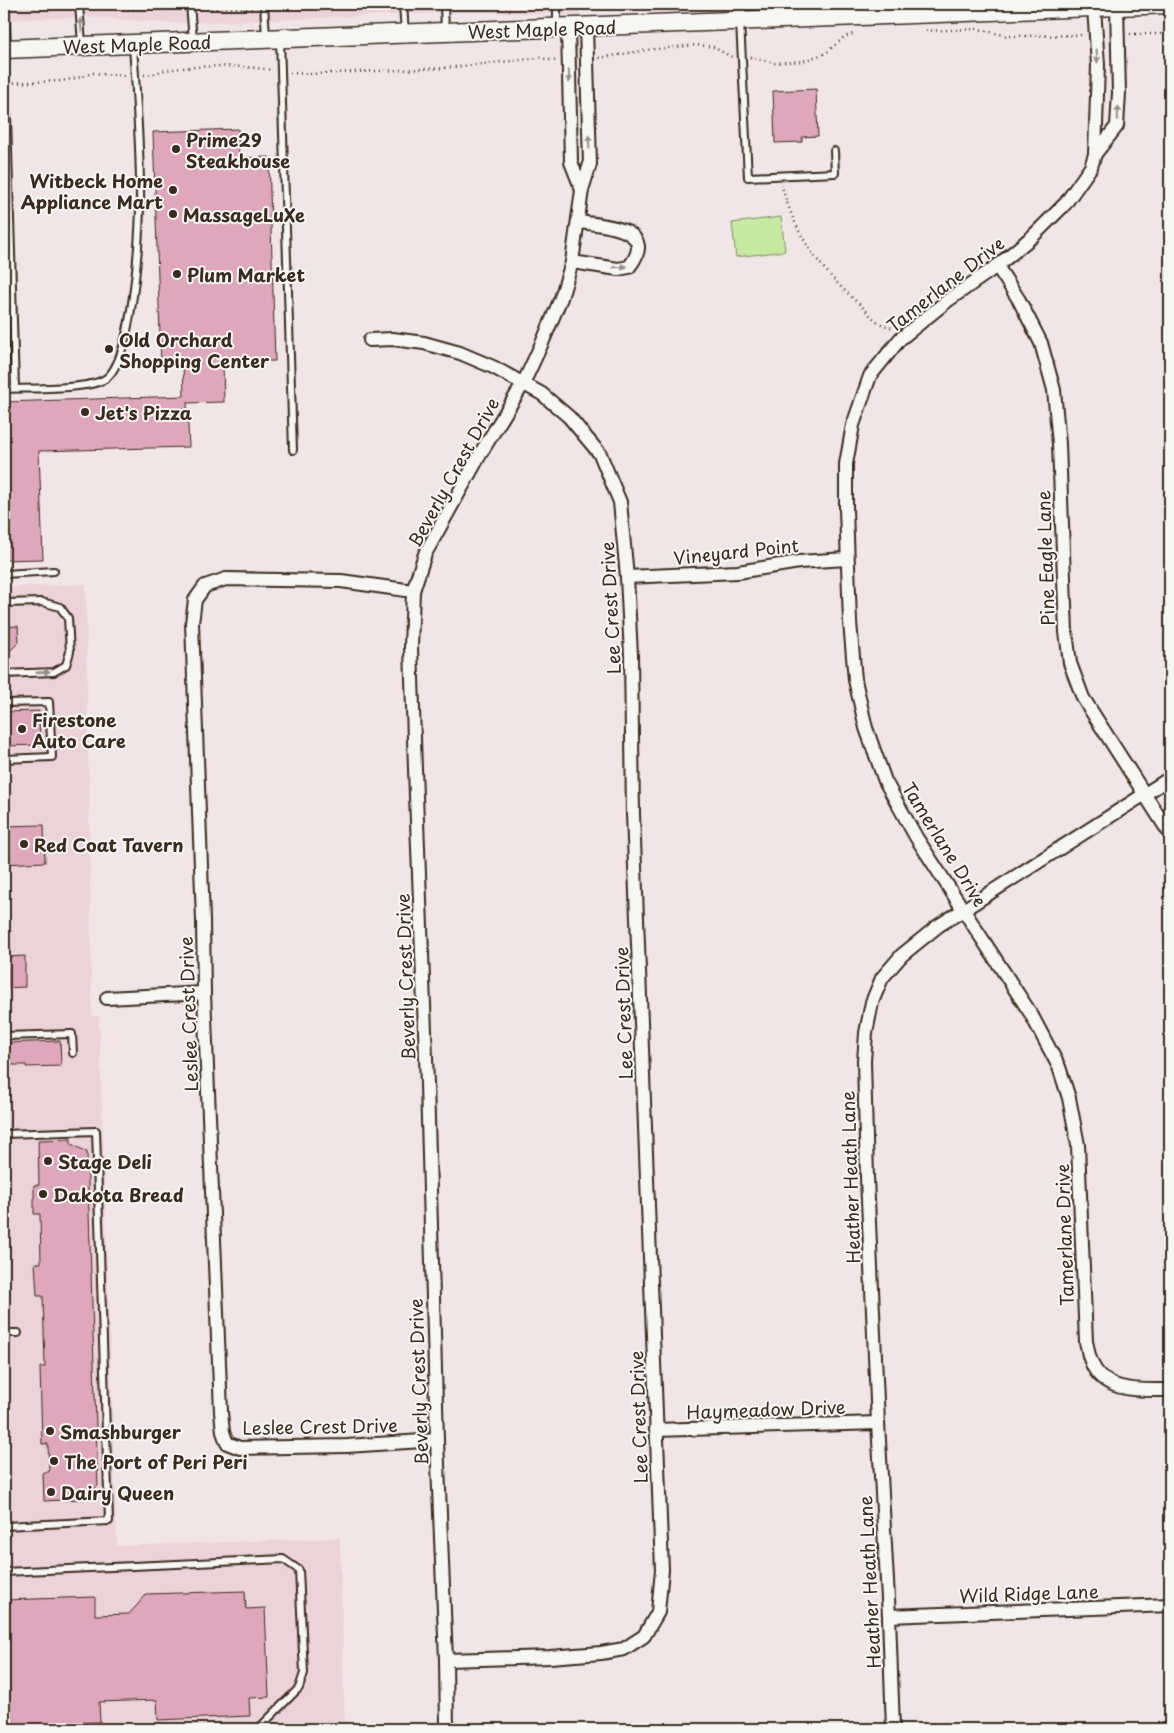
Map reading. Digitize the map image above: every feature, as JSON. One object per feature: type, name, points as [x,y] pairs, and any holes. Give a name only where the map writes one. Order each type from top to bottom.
[{"type":"main road","name":"West Maple Road","points":[[6,49],[586,27],[739,12],[1094,8],[1170,4]]},
{"type":"street","name":"Tamerlane Drive","points":[[1095,154],[1117,126],[1119,93],[1117,6]]},
{"type":"street","name":"Tamerlane Drive","points":[[1094,8],[1098,65],[1095,154],[1091,167],[1065,204],[1033,236],[997,266],[947,301],[901,338],[870,376],[854,425],[846,464],[847,559],[855,680],[866,728],[885,781],[911,829],[1031,1014],[1059,1067],[1069,1098],[1078,1145],[1086,1342],[1091,1362],[1098,1374],[1115,1386],[1137,1390],[1170,1390]]},
{"type":"street","name":"Beverly Crest Drive","points":[[447,1729],[412,666],[413,591],[425,554],[482,451],[523,384],[557,306],[572,262],[582,190],[590,164],[586,27]]},
{"type":"street","name":"Beverly Crest Drive","points":[[562,28],[571,162],[582,190]]},
{"type":"street","points":[[569,114],[588,114]]},
{"type":"street","points":[[572,262],[618,269],[628,267],[635,258],[638,249],[635,238],[614,226],[578,222]]},
{"type":"street","name":"Pine Eagle Lane","points":[[997,266],[1020,300],[1041,343],[1054,390],[1059,444],[1066,632],[1070,663],[1084,698],[1170,834]]},
{"type":"street","name":"Lee Crest Drive","points":[[370,340],[393,339],[424,342],[460,352],[493,367],[542,394],[569,417],[600,454],[620,502],[628,577],[633,814],[662,1570],[658,1612],[644,1636],[624,1649],[550,1658],[446,1660]]},
{"type":"street","name":"Vineyard Point","points":[[628,577],[738,572],[799,562],[847,559]]},
{"type":"street","name":"Leslee Crest Drive","points":[[413,591],[342,581],[226,579],[205,586],[195,600],[192,623],[204,993],[221,1412],[226,1443],[240,1448],[256,1449],[347,1446],[437,1440]]},
{"type":"street","name":"Heather Heath Lane","points":[[893,1729],[867,1178],[864,1061],[866,1034],[872,1002],[882,978],[902,955],[938,926],[1170,778]]},
{"type":"street","points":[[107,998],[204,993]]},
{"type":"street","name":"Haymeadow Drive","points":[[656,1430],[878,1423]]},
{"type":"street","name":"Wild Ridge Lane","points":[[889,1616],[1170,1605]]},
{"type":"lane","points":[[5,4],[6,49]]},
{"type":"lane","points":[[79,4],[82,46]]},
{"type":"lane","points":[[403,4],[406,34]]},
{"type":"lane","points":[[444,4],[445,32]]},
{"type":"lane","points":[[557,4],[562,28]]},
{"type":"lane","points":[[191,6],[193,42]]},
{"type":"lane","points":[[264,6],[273,39],[292,450]]},
{"type":"lane","points":[[739,12],[748,177],[835,173],[834,151]]},
{"type":"lane","points":[[4,389],[85,386],[106,379],[120,360],[128,326],[136,268],[140,199],[133,44]]},
{"type":"lane","points":[[7,117],[7,205],[15,388]]},
{"type":"lane","points":[[4,574],[54,571]]},
{"type":"lane","points":[[4,603],[42,602],[60,607],[68,618],[70,652],[66,664],[54,672],[4,674]]},
{"type":"lane","points":[[4,703],[49,702],[52,757],[4,759]]},
{"type":"lane","points":[[4,1036],[72,1034],[73,1053]]},
{"type":"lane","points":[[4,1134],[96,1131],[109,1521],[4,1526]]},
{"type":"lane","points":[[4,1333],[18,1333]]},
{"type":"lane","points":[[4,1572],[283,1558],[299,1570],[304,1673],[299,1688],[258,1729]]},
{"type":"path","points":[[118,9],[191,6],[264,6],[274,8],[291,4]]},
{"type":"path","points":[[920,31],[980,29],[1007,36],[1087,35]]},
{"type":"path","points":[[748,56],[775,63],[803,61],[826,53],[844,37],[860,33]]},
{"type":"path","points":[[1128,34],[1170,34]]},
{"type":"path","points":[[594,58],[647,50],[697,46],[713,47],[732,57]]},
{"type":"path","points":[[779,176],[788,206],[799,232],[813,255],[840,286],[879,323],[891,328],[901,338]]},
{"type":"shaded area","points":[[4,4],[579,4],[579,15],[465,12],[167,23],[87,17],[4,20]]},
{"type":"shaded area","points":[[86,584],[92,1016],[99,1016],[117,1546],[340,1538],[345,1729],[4,1729],[4,587]]},
{"type":"green space","points":[[781,217],[785,251],[736,257],[732,223]]},
{"type":"building","points":[[816,89],[818,136],[802,137],[802,142],[775,143],[773,91]]},
{"type":"building","points":[[238,129],[239,158],[269,157],[275,361],[223,362],[224,402],[187,403],[189,447],[39,451],[43,559],[4,560],[4,402],[184,396],[183,363],[161,364],[153,132]]},
{"type":"building","points":[[18,626],[19,642],[4,657],[4,627]]},
{"type":"building","name":"Firestone Auto Care","points":[[39,711],[40,745],[4,746],[4,712]]},
{"type":"building","name":"Red Coat Tavern","points":[[44,825],[45,862],[4,864],[4,826]]},
{"type":"building","points":[[25,956],[25,987],[4,988],[4,957]]},
{"type":"building","points":[[60,1041],[61,1066],[26,1067],[26,1065],[4,1065],[4,1043]]},
{"type":"building","points":[[71,1139],[71,1144],[87,1152],[98,1486],[83,1495],[83,1499],[44,1501],[43,1472],[49,1472],[48,1444],[42,1444],[40,1367],[45,1367],[43,1296],[37,1296],[35,1263],[41,1263],[40,1214],[34,1214],[34,1185],[39,1185],[38,1140]]},
{"type":"building","points":[[245,1591],[246,1609],[265,1608],[269,1697],[249,1698],[250,1716],[158,1720],[157,1700],[99,1702],[100,1722],[7,1726],[6,1707],[4,1707],[4,1600],[95,1597],[95,1615],[129,1614],[147,1594]]},
{"type":"place","name":"Prime29 Steakhouse","points":[[176,149]]},
{"type":"place","name":"Witbeck Home Appliance Mart","points":[[173,190]]},
{"type":"place","name":"MassageLuXe","points":[[173,214]]},
{"type":"place","name":"Plum Market","points":[[177,274]]},
{"type":"place","name":"Old Orchard Shopping Center","points":[[109,349]]},
{"type":"place","name":"Jet's Pizza","points":[[85,412]]},
{"type":"place","name":"Firestone Auto Care","points":[[22,729]]},
{"type":"place","name":"Red Coat Tavern","points":[[24,844]]},
{"type":"place","name":"Stage Deli","points":[[48,1161]]},
{"type":"place","name":"Dakota Bread","points":[[43,1194]]},
{"type":"place","name":"Smashburger","points":[[50,1431]]},
{"type":"place","name":"The Port of Peri Peri","points":[[54,1461]]},
{"type":"place","name":"Dairy Queen","points":[[51,1492]]}]
